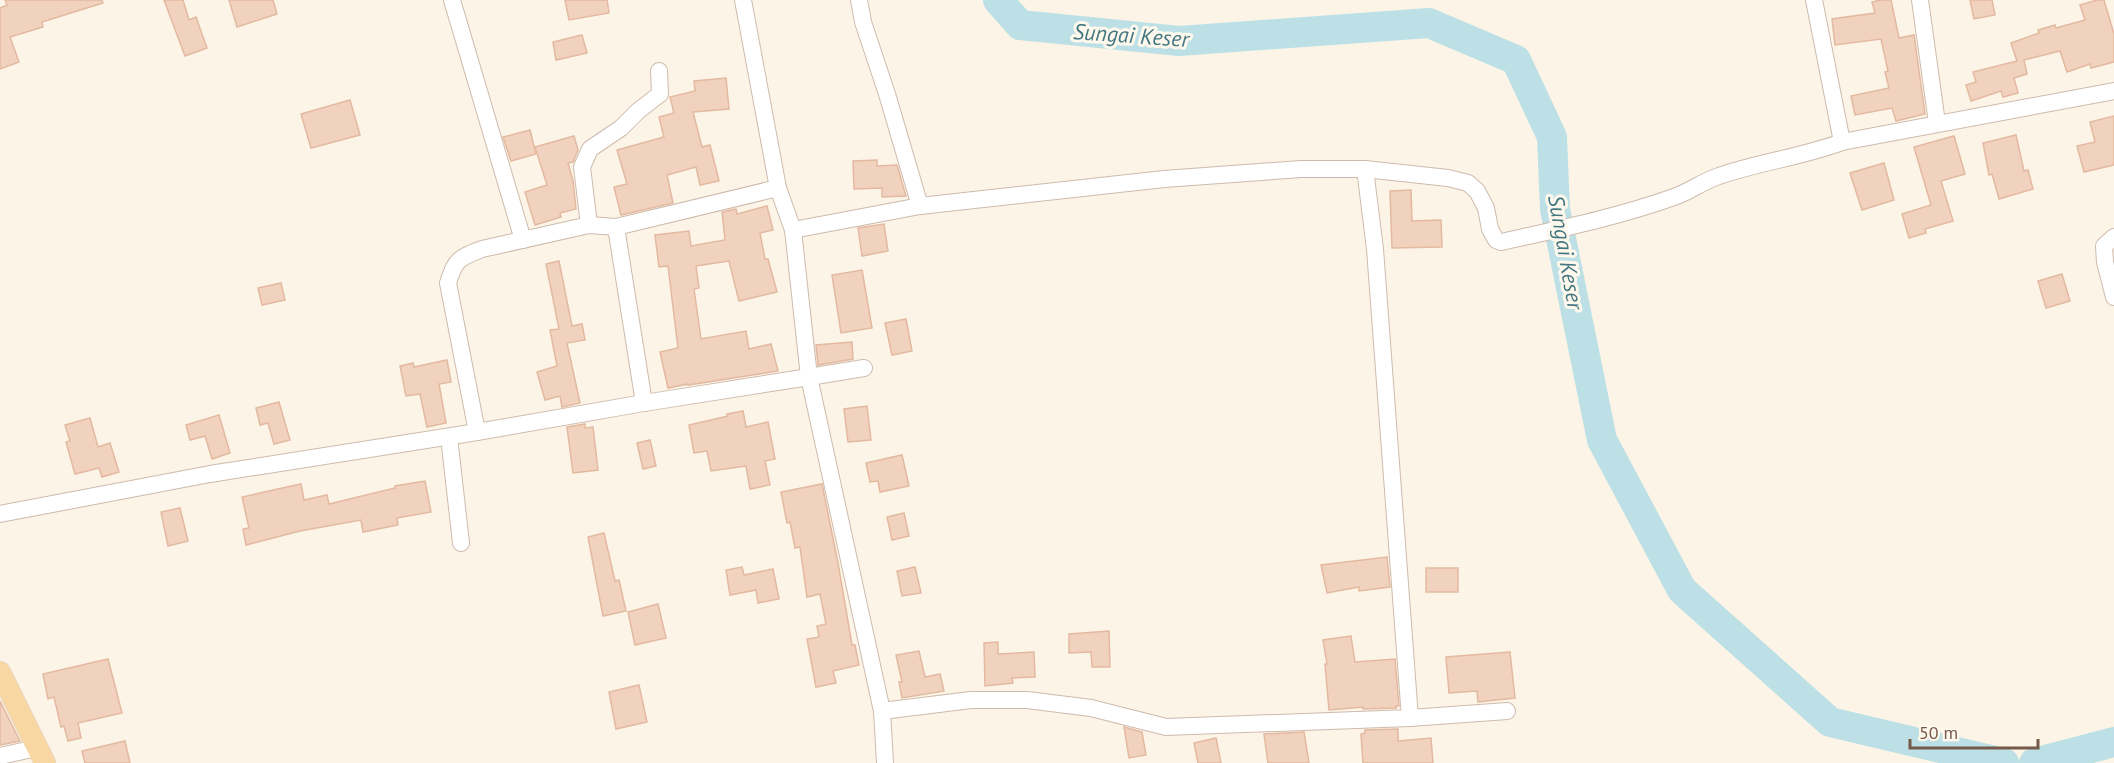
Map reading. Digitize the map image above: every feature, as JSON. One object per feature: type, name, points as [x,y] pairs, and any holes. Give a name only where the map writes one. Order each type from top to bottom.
[{"type":"main road","points":[[0,672],[41,756]]},
{"type":"street","points":[[452,0],[523,240]]},
{"type":"street","points":[[743,0],[778,188],[793,230],[809,377],[882,711],[885,763]]},
{"type":"street","points":[[859,0],[863,22],[920,206]]},
{"type":"street","points":[[1814,0],[1842,142]]},
{"type":"street","points":[[1920,0],[1937,123]]},
{"type":"street","points":[[589,225],[582,166],[590,149],[621,128],[660,94],[659,71]]},
{"type":"street","points":[[793,230],[920,206],[1164,179],[1301,169],[1365,169],[1448,178],[1468,183],[1477,191],[1486,208],[1490,229],[1496,240],[1502,242],[1612,216],[1675,197],[1717,176],[1842,142],[2114,91]]},
{"type":"street","points":[[1365,169],[1375,249],[1410,718]]},
{"type":"street","points":[[477,432],[448,283],[453,265],[465,256],[482,249],[589,225],[616,227],[778,188]]},
{"type":"street","points":[[616,227],[644,402]]},
{"type":"street","points":[[2114,237],[2104,246],[2105,262],[2114,297]]},
{"type":"street","points":[[0,514],[210,474],[864,368]]},
{"type":"street","points":[[449,437],[461,543]]},
{"type":"street","points":[[882,711],[971,700],[1016,700],[1091,708],[1166,727],[1410,718],[1507,711]]},
{"type":"street","points":[[0,756],[41,756]]},
{"type":"building","points":[[5,0],[102,0],[103,3],[42,22],[43,27],[10,37],[19,62],[0,69],[0,8],[7,5]]},
{"type":"building","points":[[164,0],[183,0],[189,20],[196,17],[207,48],[185,56]]},
{"type":"building","points":[[229,0],[273,0],[277,14],[237,27]]},
{"type":"building","points":[[565,0],[607,0],[609,13],[569,20]]},
{"type":"building","points":[[1891,0],[1899,38],[1914,35],[1925,114],[1896,121],[1892,108],[1855,115],[1851,96],[1889,88],[1881,39],[1835,45],[1832,19],[1875,13],[1872,2]]},
{"type":"building","points":[[1970,0],[1992,0],[1995,15],[1974,19]]},
{"type":"building","points":[[2104,0],[2114,34],[2114,62],[2091,68],[2090,64],[2067,72],[2060,51],[2024,60],[2027,74],[2014,78],[2018,93],[2003,97],[2001,91],[1971,101],[1966,85],[1976,82],[1973,72],[2017,61],[2011,43],[2039,33],[2038,30],[2085,20],[2080,5]]},
{"type":"building","points":[[582,35],[587,53],[556,60],[553,42]]},
{"type":"building","points":[[726,78],[729,109],[693,112],[702,147],[710,145],[719,181],[700,185],[696,167],[667,175],[673,203],[621,215],[614,187],[627,184],[617,150],[664,137],[659,117],[674,113],[670,97],[695,91],[694,81]]},
{"type":"building","points":[[350,100],[360,135],[311,148],[301,114]]},
{"type":"building","points":[[2114,116],[2114,165],[2084,172],[2077,146],[2095,142],[2090,122]]},
{"type":"building","points":[[530,130],[536,154],[511,161],[503,137]]},
{"type":"building","points":[[2016,135],[2024,171],[2028,170],[2033,189],[1999,199],[1992,174],[1989,175],[1983,143]]},
{"type":"building","points":[[574,136],[578,150],[573,162],[568,163],[573,181],[576,209],[560,213],[561,217],[535,225],[525,192],[547,185],[535,147]]},
{"type":"building","points":[[1954,136],[1965,174],[1941,181],[1953,221],[1925,229],[1926,233],[1909,238],[1902,214],[1931,205],[1914,147]]},
{"type":"building","points":[[877,160],[877,166],[897,165],[906,196],[882,197],[882,188],[854,189],[853,161]]},
{"type":"building","points":[[1884,163],[1894,200],[1862,210],[1850,173]]},
{"type":"building","points":[[1411,190],[1412,221],[1441,220],[1442,247],[1392,248],[1390,191]]},
{"type":"building","points":[[767,206],[773,230],[760,233],[765,259],[768,259],[777,292],[739,301],[729,261],[696,266],[699,288],[694,289],[701,339],[746,331],[749,349],[771,344],[778,371],[668,388],[660,352],[678,348],[668,266],[659,267],[655,235],[689,231],[691,246],[725,240],[722,212],[736,209],[737,214]]},
{"type":"building","points":[[884,224],[888,251],[862,256],[858,228]]},
{"type":"building","points":[[559,261],[572,326],[582,324],[585,340],[567,343],[580,403],[562,407],[560,396],[545,400],[537,372],[557,366],[550,330],[559,329],[546,264]]},
{"type":"building","points":[[862,270],[872,328],[841,333],[832,275]]},
{"type":"building","points":[[2062,274],[2070,301],[2046,308],[2038,281]]},
{"type":"building","points":[[281,283],[285,300],[262,305],[258,288]]},
{"type":"building","points":[[906,319],[912,351],[892,355],[885,323]]},
{"type":"building","points":[[852,342],[853,359],[818,365],[816,345]]},
{"type":"building","points":[[447,360],[451,382],[439,384],[446,423],[427,427],[420,394],[406,396],[400,366],[413,363],[414,367]]},
{"type":"building","points":[[279,402],[290,440],[274,444],[268,423],[260,425],[256,408]]},
{"type":"building","points":[[867,406],[871,440],[848,442],[844,409]]},
{"type":"building","points":[[743,411],[746,427],[768,422],[775,459],[765,461],[770,485],[750,489],[746,466],[711,471],[707,451],[694,453],[689,425]]},
{"type":"building","points":[[219,415],[230,453],[212,459],[205,436],[190,440],[186,425]]},
{"type":"building","points":[[90,418],[98,447],[110,443],[119,472],[102,477],[99,468],[75,474],[66,442],[70,441],[65,425]]},
{"type":"building","points":[[585,424],[585,428],[593,427],[598,470],[573,473],[567,427]]},
{"type":"building","points":[[650,440],[656,466],[643,469],[637,443]]},
{"type":"building","points":[[902,455],[909,486],[880,492],[878,481],[870,482],[866,463]]},
{"type":"building","points":[[425,481],[431,512],[397,518],[398,525],[363,532],[361,520],[300,531],[246,545],[243,529],[249,528],[242,497],[301,484],[304,500],[327,495],[329,504],[395,488],[395,486]]},
{"type":"building","points":[[822,484],[852,645],[855,645],[859,665],[833,671],[836,683],[816,687],[807,639],[819,637],[817,626],[826,624],[820,594],[807,597],[800,547],[795,548],[781,492]]},
{"type":"building","points":[[180,508],[188,541],[168,546],[161,512]]},
{"type":"building","points":[[904,513],[909,536],[892,540],[887,517]]},
{"type":"building","points":[[604,533],[615,581],[619,580],[626,611],[603,616],[588,537]]},
{"type":"building","points":[[1387,557],[1390,587],[1359,591],[1359,587],[1327,593],[1321,565]]},
{"type":"building","points":[[742,567],[744,575],[773,569],[779,599],[758,603],[756,590],[730,595],[726,570]]},
{"type":"building","points":[[915,567],[921,593],[902,596],[897,571]]},
{"type":"building","points":[[1426,568],[1458,568],[1458,592],[1426,592]]},
{"type":"building","points":[[658,604],[666,638],[635,645],[628,612]]},
{"type":"building","points":[[1109,631],[1110,667],[1092,667],[1091,652],[1069,653],[1069,634]]},
{"type":"building","points":[[1351,636],[1355,662],[1395,659],[1399,706],[1396,708],[1363,709],[1363,707],[1329,710],[1325,664],[1327,664],[1323,640]]},
{"type":"building","points":[[998,642],[998,654],[1034,652],[1035,677],[1012,678],[1013,683],[985,686],[984,643]]},
{"type":"building","points":[[919,651],[925,677],[940,674],[944,691],[902,698],[899,682],[902,682],[896,655]]},
{"type":"building","points":[[1510,652],[1515,698],[1478,702],[1477,691],[1449,693],[1446,657]]},
{"type":"building","points":[[108,659],[122,713],[78,723],[81,738],[68,741],[64,726],[61,727],[54,697],[48,699],[43,674]]},
{"type":"building","points":[[639,685],[647,722],[616,729],[609,692]]},
{"type":"building","points":[[0,701],[20,741],[0,745]]},
{"type":"building","points":[[1124,727],[1142,732],[1146,755],[1129,758]]},
{"type":"building","points":[[1398,729],[1398,741],[1431,738],[1433,763],[1363,763],[1361,734],[1365,733],[1365,730]]},
{"type":"building","points":[[1304,732],[1309,763],[1268,763],[1264,734]]},
{"type":"building","points":[[1216,738],[1221,763],[1198,763],[1194,743]]},
{"type":"building","points":[[125,741],[130,763],[85,763],[82,751]]},
{"type":"waterway","name":"Sungai Keser","points":[[998,0],[1020,25],[1179,41],[1429,23],[1516,60],[1552,137],[1555,209],[1602,440],[1682,590],[1830,722],[2004,763]]},
{"type":"waterway","name":"Sungai Keser","points":[[2034,763],[2114,742]]}]
